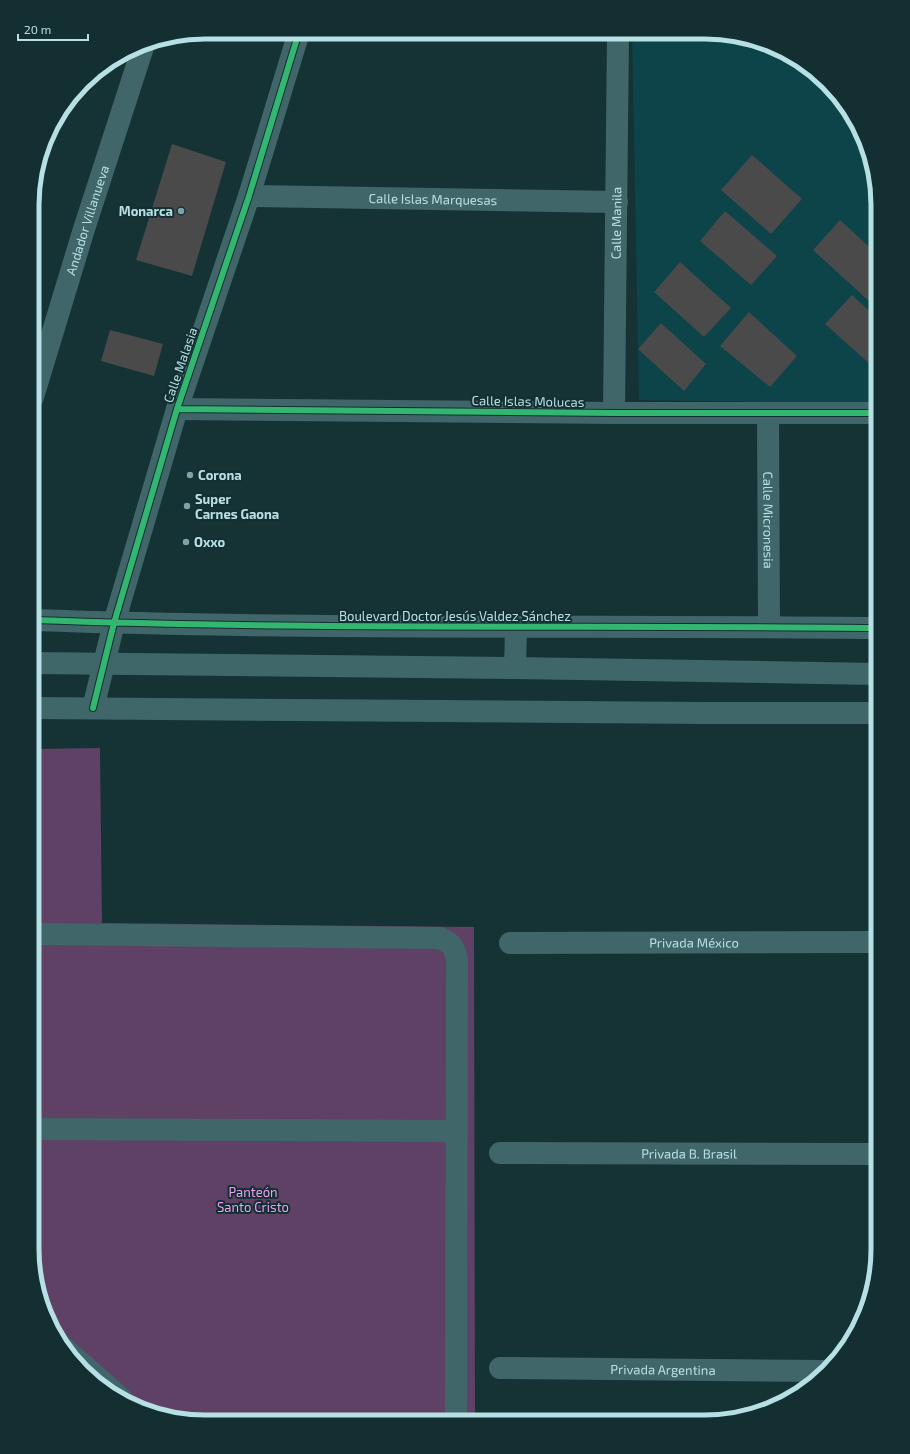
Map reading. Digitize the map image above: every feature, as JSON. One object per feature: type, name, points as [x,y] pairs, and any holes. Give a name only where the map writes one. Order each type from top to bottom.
[{"type":"main road","points":[[39,663],[515,668],[871,674]]},
{"type":"main road","points":[[39,708],[871,713]]},
{"type":"street","name":"Calle Malasia","points":[[93,708],[114,623],[177,409],[249,196],[297,39]]},
{"type":"street","name":"Calle Manila","points":[[614,413],[618,39]]},
{"type":"street","name":"Andador Villanueva","points":[[39,377],[84,229],[141,52]]},
{"type":"street","name":"Calle Islas Marquesas","points":[[249,196],[617,202]]},
{"type":"street","name":"Calle Islas Molucas","points":[[177,409],[614,413],[871,413]]},
{"type":"street","name":"Calle Micronesia","points":[[768,413],[769,627]]},
{"type":"street","name":"Boulevard Doctor Jesús Valdez Sánchez","points":[[39,620],[114,623],[516,628],[871,628]]},
{"type":"street","points":[[515,668],[516,628]]},
{"type":"street","points":[[39,934],[440,938],[448,941],[454,949],[457,959],[456,1415]]},
{"type":"street","name":"Privada México","points":[[510,943],[871,942]]},
{"type":"street","points":[[39,1129],[457,1131]]},
{"type":"street","name":"Privada B. Brasil","points":[[500,1153],[871,1154]]},
{"type":"street","name":"Privada Argentina","points":[[500,1368],[817,1371]]},
{"type":"shaded area","points":[[632,39],[715,39],[737,42],[758,48],[788,61],[806,73],[830,96],[849,122],[862,152],[868,173],[871,195],[871,404],[639,400]]},
{"type":"green space","name":"Panteón Santo Cristo","points":[[100,748],[102,923],[474,927],[475,1415],[195,1415],[173,1412],[132,1398],[104,1381],[80,1358],[61,1332],[48,1302],[42,1281],[39,1259],[39,749]]},
{"type":"building","name":"Monarca","points":[[172,144],[226,162],[192,276],[136,260]]},
{"type":"building","points":[[752,155],[802,199],[771,234],[721,190]]},
{"type":"building","points":[[725,211],[777,256],[751,285],[700,241]]},
{"type":"building","points":[[840,220],[871,249],[871,303],[813,250]]},
{"type":"building","points":[[680,262],[731,308],[704,337],[654,292]]},
{"type":"building","points":[[852,295],[871,313],[871,365],[825,324]]},
{"type":"building","points":[[749,312],[797,356],[770,387],[720,346]]},
{"type":"building","points":[[661,323],[706,364],[684,391],[638,349]]},
{"type":"building","points":[[110,330],[163,344],[154,376],[101,361]]},
{"type":"cycle path","points":[[93,708],[114,623],[177,409],[249,196],[297,39]]},
{"type":"cycle path","points":[[177,409],[614,413],[871,413]]},
{"type":"cycle path","points":[[39,620],[349,626],[871,628]]},
{"type":"place","name":"Monarca","points":[[181,211]]},
{"type":"place","name":"Corona","points":[[190,475]]},
{"type":"place","name":"Super Carnes Gaona","points":[[187,506]]},
{"type":"place","name":"Oxxo","points":[[186,542]]}]
